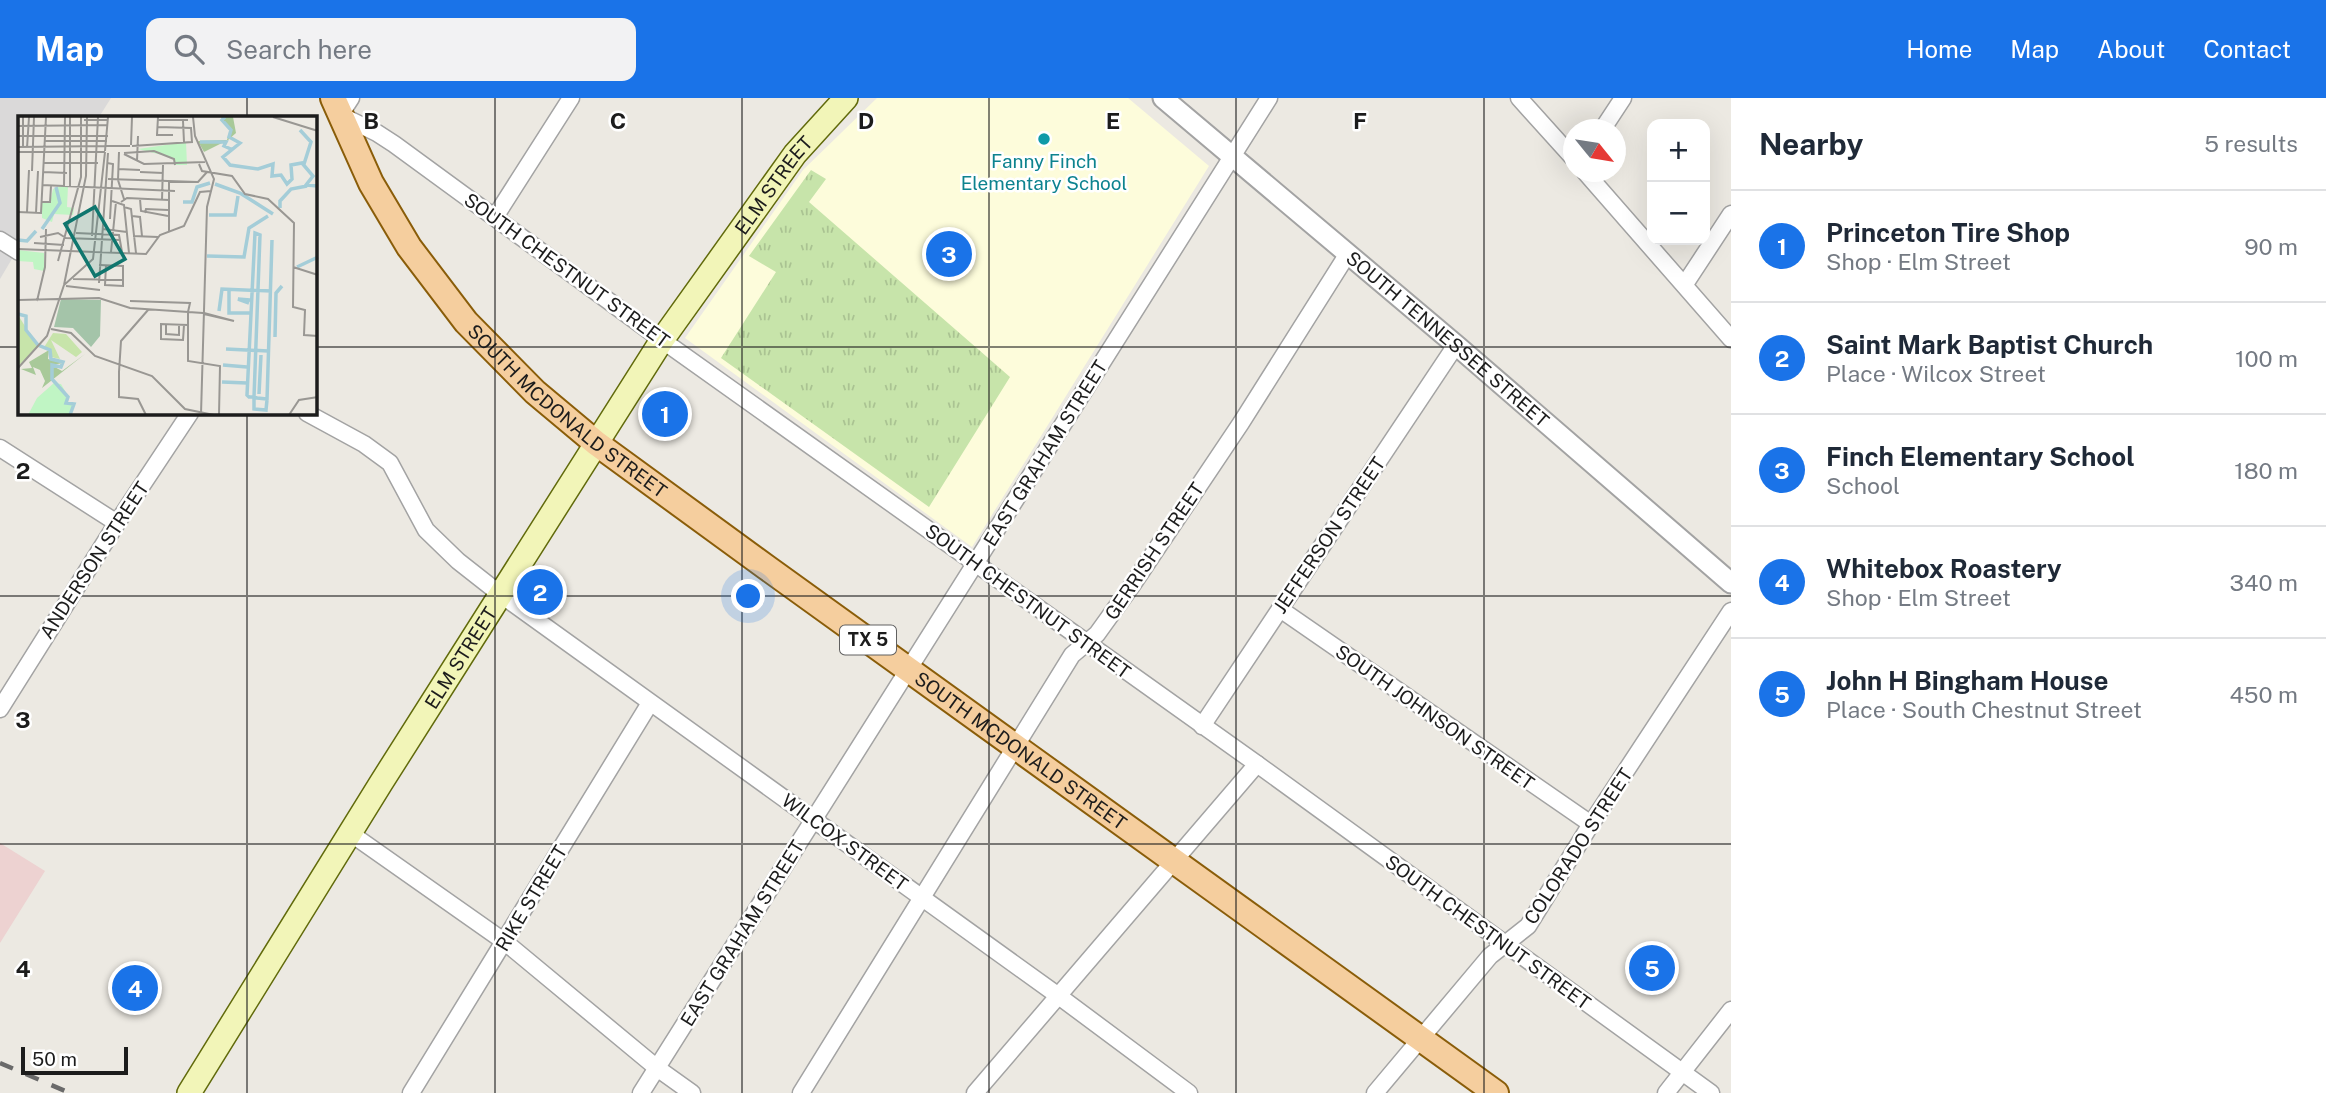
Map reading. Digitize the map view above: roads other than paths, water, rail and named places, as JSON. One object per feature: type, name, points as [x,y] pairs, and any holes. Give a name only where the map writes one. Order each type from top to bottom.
[{"type":"main road","name":"ELM STREET","points":[[188,1093],[662,340],[795,154],[842,99]]},
{"type":"main road","name":"SOUTH MCDONALD STREET","points":[[341,104],[357,155],[383,205],[409,247],[446,297],[512,371],[596,443],[1496,1093]]},
{"type":"street","points":[[495,217],[571,98]]},
{"type":"street","name":"SOUTH TENNESSEE STREET","points":[[1163,98],[1456,345],[1731,583]]},
{"type":"street","name":"EAST GRAHAM STREET","points":[[641,1093],[1269,98]]},
{"type":"street","points":[[1519,98],[1563,148]]},
{"type":"street","points":[[1609,119],[1622,98]]},
{"type":"street","name":"SOUTH CHESTNUT STREET","points":[[341,104],[662,340],[1257,764],[1711,1093]]},
{"type":"street","points":[[1594,182],[1731,339]]},
{"type":"street","points":[[1685,285],[1731,214]]},
{"type":"street","points":[[0,240],[18,251]]},
{"type":"street","name":"GERRISH STREET","points":[[801,1093],[1072,655],[1097,634],[1133,584],[1241,424],[1347,255]]},
{"type":"street","name":"JEFFERSON STREET","points":[[1202,726],[1456,345]]},
{"type":"street","name":"ANDERSON STREET","points":[[0,709],[189,415]]},
{"type":"street","name":"WILCOX STREET","points":[[311,415],[364,444],[390,463],[426,530],[458,561],[500,594],[922,897],[1189,1093]]},
{"type":"street","points":[[0,449],[117,523]]},
{"type":"street","name":"SOUTH JOHNSON STREET","points":[[1280,609],[1591,824]]},
{"type":"street","name":"COLORADO STREET","points":[[1375,1093],[1490,956],[1528,926],[1591,824],[1731,611]]},
{"type":"street","name":"RIKE STREET","points":[[411,1093],[650,703]]},
{"type":"street","points":[[975,1093],[1257,764]]},
{"type":"street","points":[[350,832],[505,942],[657,1068],[692,1093]]},
{"type":"street","points":[[1666,1093],[1731,1010]]},
{"type":"railway","points":[[0,1063],[70,1093]]},
{"type":"place","name":"Fanny Finch Elementary School","points":[[1044,139]]},
{"type":"place","name":"Finch Elementary School","points":[[949,254]]},
{"type":"place","name":"Princeton Tire Shop","points":[[665,414]]},
{"type":"place","name":"Saint Mark Baptist Church","points":[[540,592]]},
{"type":"place","name":"John H Bingham House","points":[[1652,968]]},
{"type":"place","name":"Whitebox Roastery","points":[[135,988]]}]
